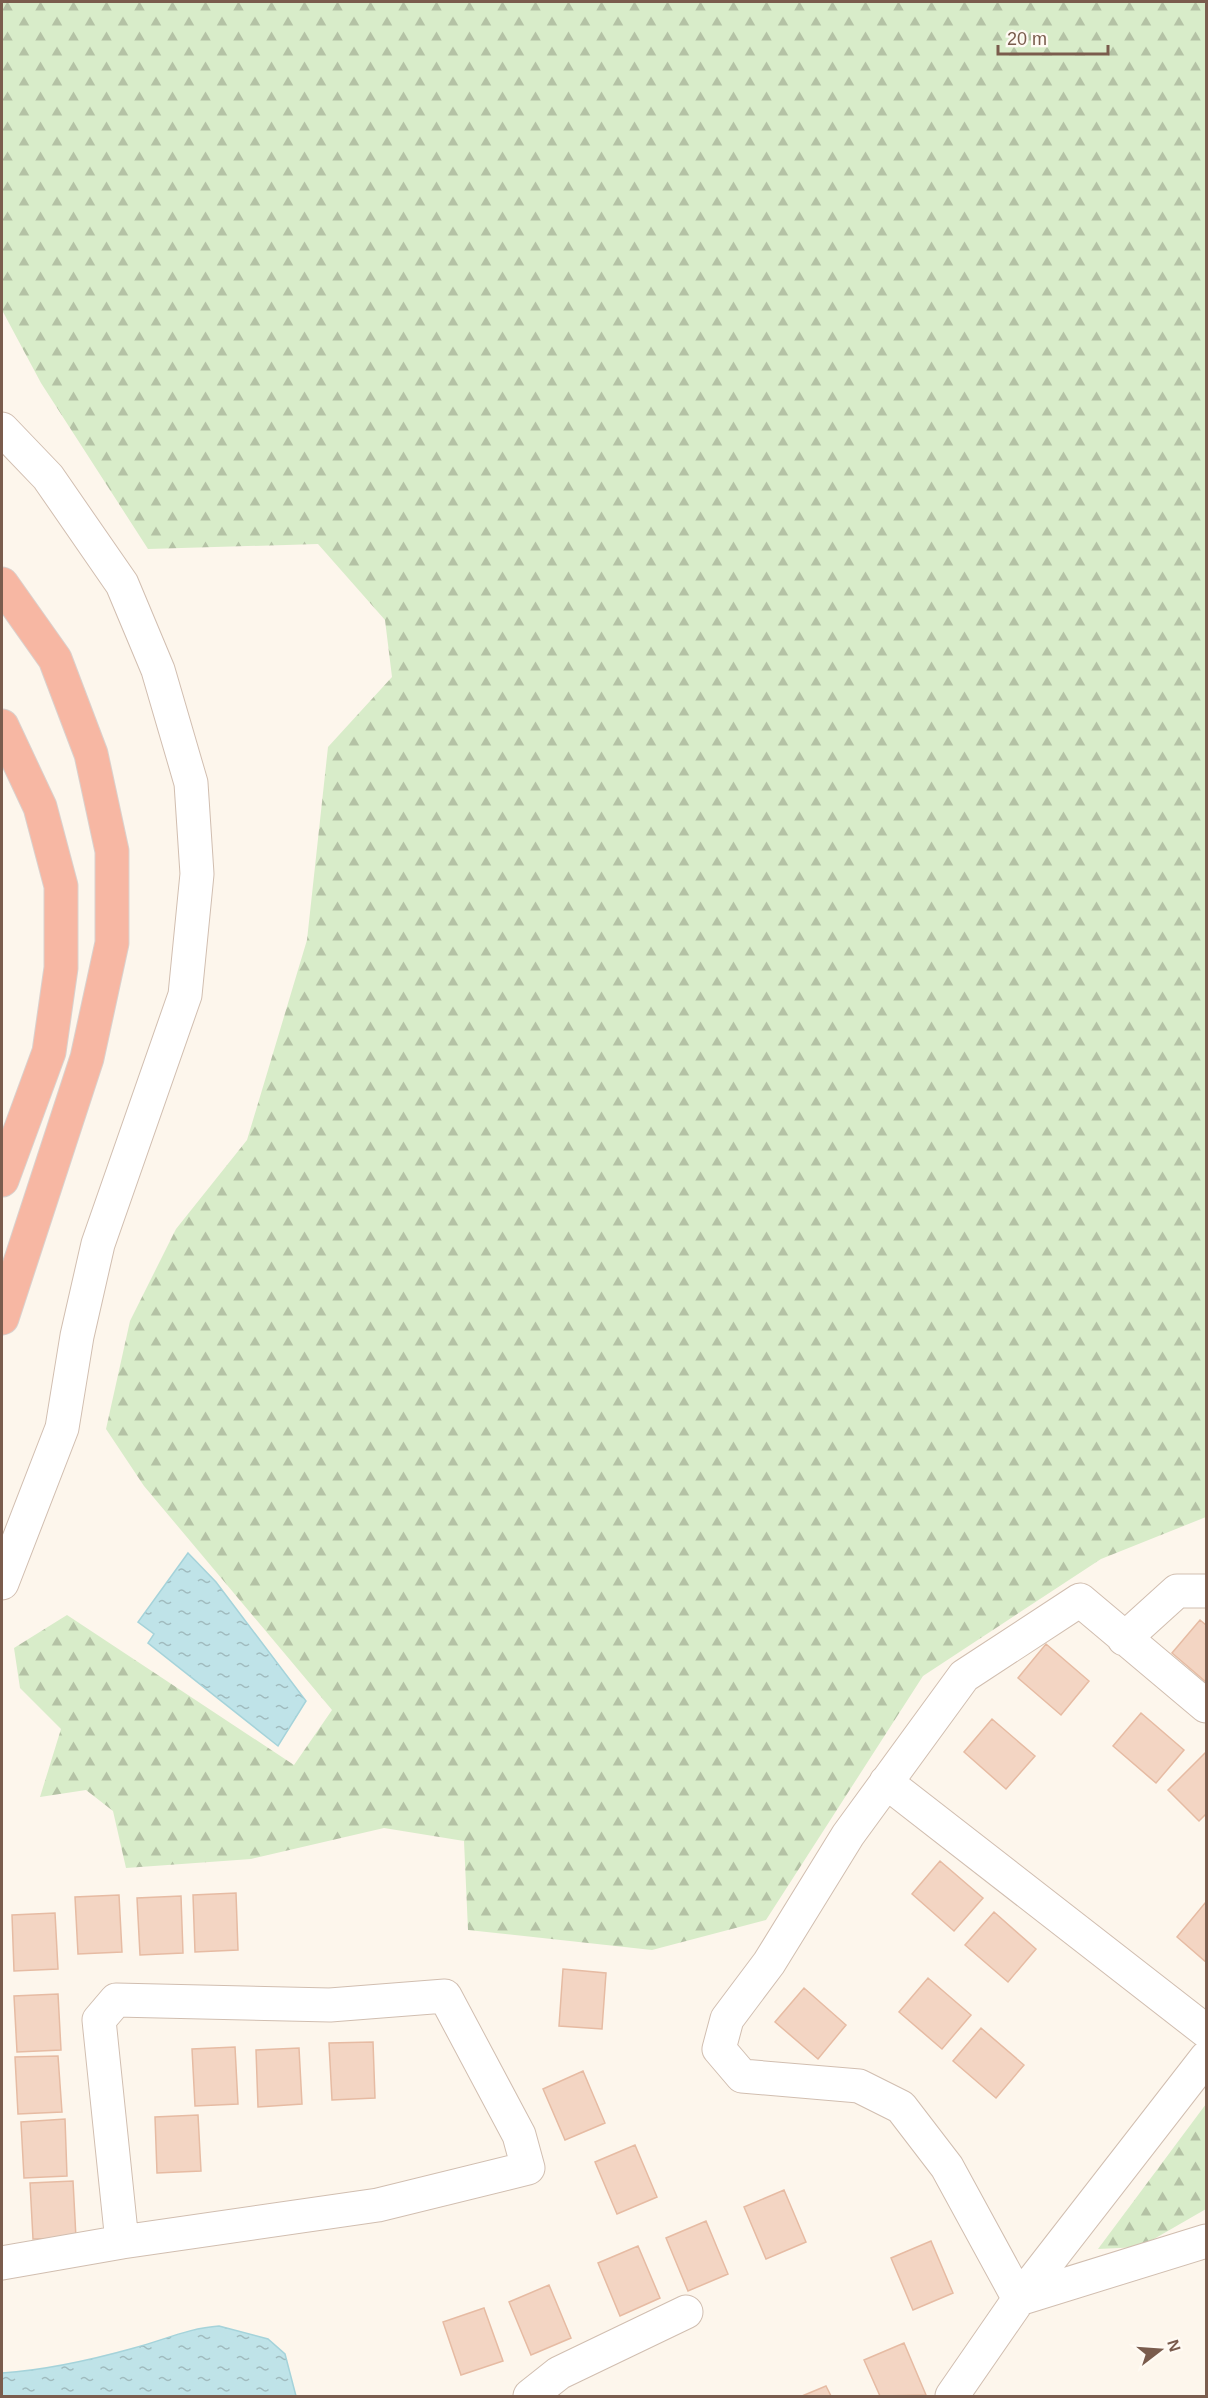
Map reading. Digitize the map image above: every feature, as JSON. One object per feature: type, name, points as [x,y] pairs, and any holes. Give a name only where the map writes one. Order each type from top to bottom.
[{"type":"highway","points":[[2,584],[55,660],[91,754],[112,850],[112,943],[87,1058],[2,1318]]},
{"type":"highway","points":[[2,726],[40,807],[61,886],[61,968],[49,1052],[2,1180]]},
{"type":"street","points":[[2,429],[48,477],[122,584],[158,670],[191,783],[197,874],[185,995],[98,1244],[77,1336],[62,1428],[2,1583]]},
{"type":"street","points":[[1124,1639],[1177,1591],[1206,1591]]},
{"type":"street","points":[[1019,2300],[947,2167],[901,2106],[859,2086],[742,2076],[719,2049],[727,2019],[769,1963],[848,1834],[964,1676],[1080,1600],[1206,1706]]},
{"type":"street","points":[[886,1782],[1206,2031]]},
{"type":"street","points":[[2,2264],[122,2242],[378,2205],[528,2168],[519,2135],[445,1996],[330,2005],[116,2000],[99,2020],[122,2242]]},
{"type":"street","points":[[952,2397],[1019,2300],[1206,2058]]},
{"type":"street","points":[[1019,2300],[1206,2241]]},
{"type":"street","points":[[530,2397],[559,2373],[686,2312]]},
{"type":"green space","points":[[2,2],[1206,2],[1206,1517],[1101,1559],[923,1676],[766,1920],[652,1950],[468,1930],[464,1841],[384,1828],[251,1859],[126,1868],[113,1811],[86,1790],[40,1797],[61,1729],[20,1688],[14,1648],[67,1615],[294,1765],[332,1710],[144,1486],[106,1429],[130,1321],[176,1229],[247,1140],[307,940],[328,747],[392,677],[385,620],[318,544],[148,549],[41,383],[2,310]]},
{"type":"green space","points":[[1206,2104],[1206,2209],[1140,2247],[1098,2249]]},
{"type":"water","points":[[188,1553],[216,1582],[306,1701],[278,1746],[148,1643],[154,1634],[138,1622]]},
{"type":"water","points":[[219,2326],[268,2339],[285,2354],[296,2396],[2,2396],[2,2373],[36,2370],[85,2360],[187,2332]]},
{"type":"building","points":[[1200,1620],[1206,1625],[1206,1682],[1172,1653]]},
{"type":"building","points":[[1046,1644],[1089,1681],[1061,1715],[1018,1678]]},
{"type":"building","points":[[1141,1713],[1184,1750],[1156,1783],[1113,1746]]},
{"type":"building","points":[[992,1719],[1035,1756],[1006,1789],[964,1752]]},
{"type":"building","points":[[1206,1752],[1206,1814],[1199,1821],[1168,1790]]},
{"type":"building","points":[[940,1861],[983,1898],[954,1931],[912,1894]]},
{"type":"building","points":[[236,1893],[238,1950],[195,1952],[193,1895]]},
{"type":"building","points":[[119,1895],[122,1952],[78,1954],[75,1897]]},
{"type":"building","points":[[181,1896],[183,1953],[140,1955],[137,1898]]},
{"type":"building","points":[[1205,1903],[1206,1905],[1206,1962],[1177,1937]]},
{"type":"building","points":[[994,1912],[1036,1949],[1008,1982],[965,1945]]},
{"type":"building","points":[[55,1913],[58,1969],[14,1971],[12,1915]]},
{"type":"building","points":[[563,1969],[606,1973],[602,2029],[559,2026]]},
{"type":"building","points":[[928,1978],[971,2015],[942,2049],[899,2012]]},
{"type":"building","points":[[804,1988],[846,2025],[818,2059],[775,2022]]},
{"type":"building","points":[[58,1994],[61,2050],[17,2052],[14,1996]]},
{"type":"building","points":[[981,2028],[1024,2065],[996,2098],[953,2061]]},
{"type":"building","points":[[373,2042],[375,2098],[332,2100],[329,2043]]},
{"type":"building","points":[[235,2047],[238,2104],[195,2106],[192,2049]]},
{"type":"building","points":[[299,2048],[302,2104],[258,2107],[256,2050]]},
{"type":"building","points":[[58,2056],[62,2112],[18,2114],[15,2057]]},
{"type":"building","points":[[583,2071],[605,2123],[565,2140],[543,2089]]},
{"type":"building","points":[[198,2115],[201,2171],[157,2173],[155,2117]]},
{"type":"building","points":[[65,2119],[67,2176],[24,2178],[21,2122]]},
{"type":"building","points":[[635,2145],[657,2197],[617,2214],[595,2162]]},
{"type":"building","points":[[73,2181],[76,2238],[33,2239],[30,2183]]},
{"type":"building","points":[[784,2190],[806,2242],[766,2259],[744,2207]]},
{"type":"building","points":[[706,2221],[728,2274],[688,2291],[666,2238]]},
{"type":"building","points":[[931,2241],[953,2293],[913,2310],[891,2258]]},
{"type":"building","points":[[638,2246],[660,2298],[620,2316],[598,2263]]},
{"type":"building","points":[[549,2285],[571,2338],[531,2355],[509,2302]]},
{"type":"building","points":[[484,2308],[503,2361],[461,2375],[443,2322]]},
{"type":"building","points":[[904,2343],[926,2395],[880,2396],[864,2360]]},
{"type":"building","points":[[826,2386],[831,2396],[802,2396]]}]
